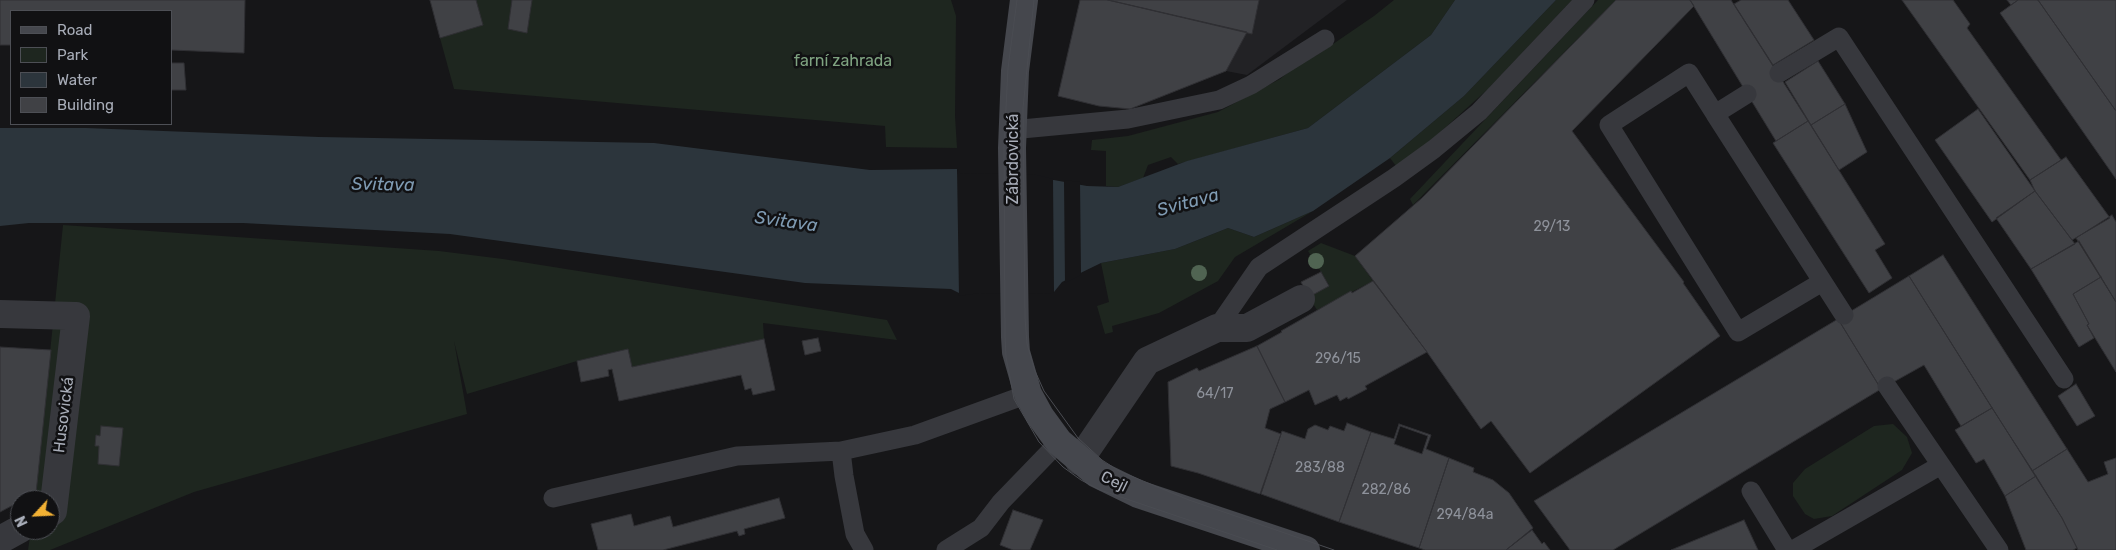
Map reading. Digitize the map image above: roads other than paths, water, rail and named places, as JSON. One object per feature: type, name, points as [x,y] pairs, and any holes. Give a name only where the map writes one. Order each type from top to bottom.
[{"type":"street","name":"Zábrdovická","points":[[1015,318],[1012,139],[1015,71],[1024,0]]},
{"type":"street","points":[[1080,461],[1147,362],[1217,328],[1247,328],[1302,299]]},
{"type":"street","name":"Husovická","points":[[0,314],[76,316],[55,490]]},
{"type":"street","name":"Cejl","points":[[1015,318],[1016,352],[1028,394],[1040,416],[1059,442],[1080,461],[1097,474],[1138,494],[1306,550]]},
{"type":"lane","points":[[1217,328],[1259,267],[1394,178],[1479,112],[1585,0]]},
{"type":"lane","points":[[1779,73],[1838,37],[2064,378]]},
{"type":"lane","points":[[1012,139],[1128,119],[1219,100],[1251,85],[1325,39]]},
{"type":"lane","points":[[1822,282],[1738,332],[1609,126],[1689,73],[1844,315]]},
{"type":"lane","points":[[1716,114],[1747,94]]},
{"type":"lane","points":[[1887,386],[1999,550]]},
{"type":"lane","points":[[553,498],[737,456],[841,451],[915,435],[1028,394]]},
{"type":"lane","points":[[946,550],[980,528],[1001,502],[1059,442]]},
{"type":"lane","points":[[841,451],[855,534],[864,550]]},
{"type":"lane","points":[[1793,550],[1941,465]]},
{"type":"lane","points":[[1751,491],[1787,550]]},
{"type":"water","name":"Svitava","points":[[1455,0],[1556,0],[1464,96],[1390,158],[1313,211],[1254,237],[1228,228],[1175,249],[1101,263],[1062,282],[1054,292],[979,290],[959,293],[951,289],[805,283],[450,234],[243,223],[29,223],[0,226],[0,128],[86,128],[319,137],[654,143],[870,170],[957,169],[958,175],[1037,177],[1087,186],[1118,187],[1187,161],[1308,128],[1431,35]]},
{"type":"tram line","points":[[1017,0],[1008,68],[1004,148],[1005,336],[1006,357],[1014,399],[1039,442],[1063,467],[1081,480],[1100,490],[1277,550]]},
{"type":"tram line","points":[[1034,0],[1023,108],[1025,318],[1027,344],[1035,371],[1044,391],[1078,438],[1102,460],[1119,471],[1189,500],[1334,550]]},
{"type":"park label","name":"farní zahrada","points":[[843,61]]}]
